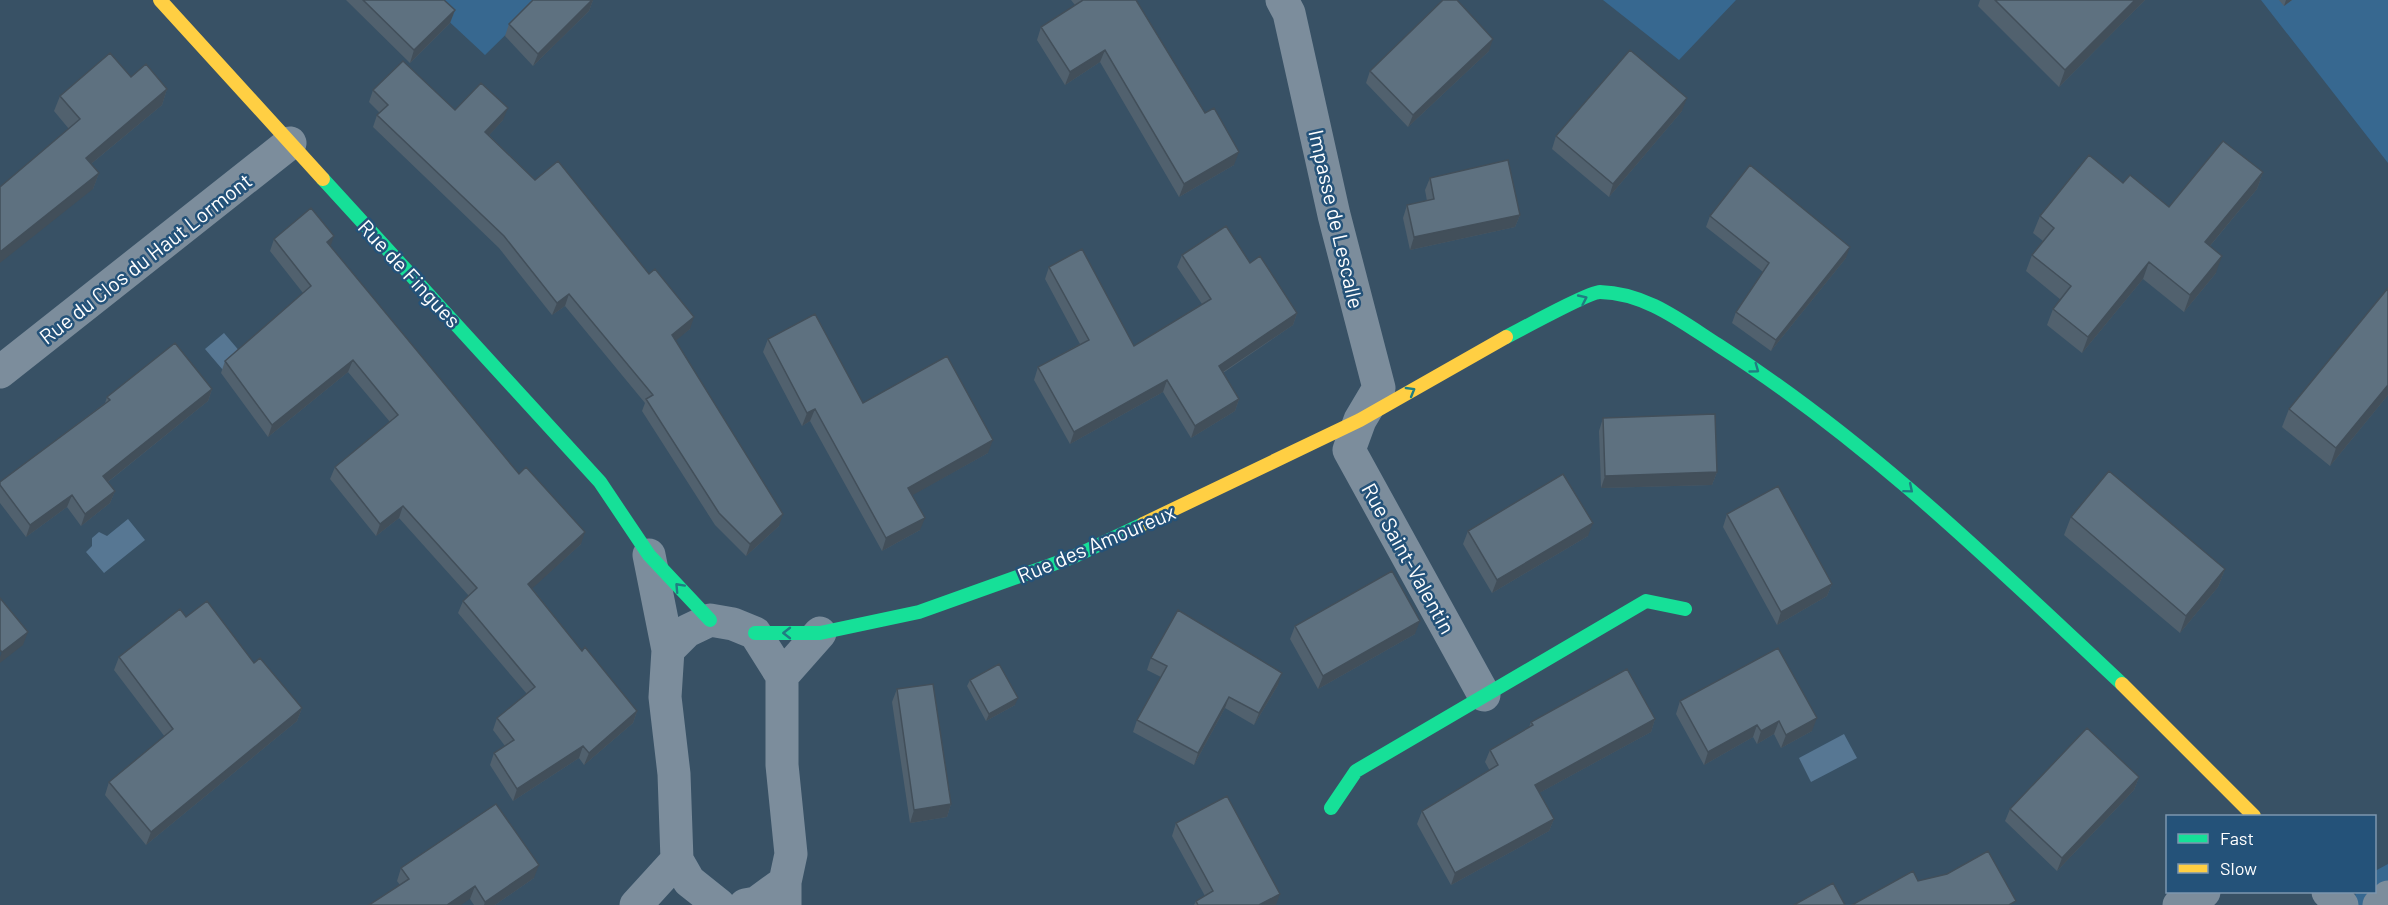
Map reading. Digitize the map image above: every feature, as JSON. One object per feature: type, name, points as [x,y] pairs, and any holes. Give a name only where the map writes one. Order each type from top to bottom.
[{"type":"street","name":"Rue de Fingues","points":[[160,0],[600,482],[649,555],[710,620]]},
{"type":"street","name":"Impasse de Lescalle","points":[[1294,4],[1334,215],[1379,388],[1360,420]]},
{"type":"street","name":"Rue du Clos du Haut Lormont","points":[[0,372],[290,143]]},
{"type":"street","name":"Rue des Amoureux","points":[[754,633],[820,633],[919,612],[1074,557],[1360,420],[1528,325],[1598,292],[1652,303],[1748,364],[1845,436],[1954,527],[2141,701],[2253,815]]},
{"type":"street","name":"Rue Saint-Valentin","points":[[1360,420],[1349,450],[1484,694]]},
{"type":"street","name":"Rue de Fingues","points":[[649,555],[668,650],[665,696],[674,774],[677,860]]},
{"type":"street","points":[[1331,808],[1356,771],[1646,601],[1685,609]]},
{"type":"street","points":[[668,650],[687,631],[710,620],[733,624],[754,633],[782,676],[782,765],[791,854],[785,893],[745,905]]},
{"type":"street","points":[[782,676],[820,633]]},
{"type":"street","points":[[636,905],[677,860],[689,881],[708,903]]},
{"type":"street","points":[[2179,905],[2200,893]]},
{"type":"street","points":[[2330,893],[2342,905]]},
{"type":"street","points":[[2379,905],[2388,897]]},
{"type":"shaded area","points":[[426,0],[541,0],[485,55]]},
{"type":"shaded area","points":[[1603,0],[1736,0],[1679,60]]},
{"type":"shaded area","points":[[2261,0],[2388,0],[2388,163]]},
{"type":"shaded area","points":[[224,333],[259,374],[240,390],[205,349]]},
{"type":"shaded area","points":[[128,519],[145,540],[104,573],[86,552],[92,546],[92,538],[99,532],[107,536]]},
{"type":"shaded area","points":[[1844,734],[1857,758],[1811,782],[1799,758]]},
{"type":"shaded area","points":[[2388,864],[2388,905],[2353,905],[2356,893],[2376,893],[2376,870]]},
{"type":"building","points":[[363,0],[444,0],[455,10],[414,50]]},
{"type":"building","points":[[533,0],[592,0],[538,54],[509,24]]},
{"type":"building","points":[[1083,0],[1136,0],[1205,113],[1214,108],[1239,152],[1184,184],[1105,50],[1070,72],[1041,27]]},
{"type":"building","points":[[1443,0],[1457,0],[1493,39],[1413,115],[1370,71]]},
{"type":"building","points":[[1995,0],[2135,0],[2065,70]]},
{"type":"building","points":[[1630,50],[1687,98],[1613,184],[1556,136]]},
{"type":"building","points":[[110,53],[131,77],[146,64],[167,89],[86,158],[99,173],[0,252],[0,187],[80,119],[60,96]]},
{"type":"building","points":[[403,61],[455,110],[481,83],[508,108],[485,132],[535,180],[558,161],[649,274],[655,269],[694,317],[672,335],[783,514],[750,544],[719,513],[646,399],[653,395],[569,294],[557,303],[504,236],[377,115],[388,105],[373,90]]},
{"type":"building","points":[[2223,141],[2263,172],[2205,242],[2222,256],[2190,295],[2149,262],[2088,337],[2053,309],[2071,286],[2032,255],[2054,228],[2040,216],[2089,155],[2123,183],[2130,175],[2169,207]]},
{"type":"building","points":[[1508,160],[1520,215],[1414,237],[1407,205],[1434,199],[1430,178]]},
{"type":"building","points":[[1750,165],[1850,247],[1776,340],[1736,312],[1769,263],[1710,216]]},
{"type":"building","points":[[311,208],[334,236],[327,242],[519,474],[526,467],[585,532],[528,584],[582,651],[585,647],[637,711],[589,753],[583,746],[517,789],[494,753],[514,740],[497,718],[535,687],[463,601],[477,588],[403,506],[380,524],[335,467],[398,415],[353,360],[272,425],[225,361],[311,286],[274,239]]},
{"type":"building","points":[[1226,226],[1250,263],[1260,256],[1297,313],[1219,366],[1239,399],[1195,426],[1167,380],[1074,432],[1038,367],[1089,340],[1049,267],[1082,249],[1134,346],[1211,299],[1182,255]]},
{"type":"building","points":[[2388,288],[2388,385],[2336,448],[2289,409]]},
{"type":"building","points":[[815,314],[863,403],[947,356],[993,440],[908,488],[925,518],[886,538],[815,409],[807,413],[768,339]]},
{"type":"building","points":[[175,343],[212,389],[103,476],[115,491],[85,514],[72,495],[30,525],[0,482],[110,400],[107,397]]},
{"type":"building","points":[[1715,414],[1717,472],[1605,476],[1603,418]]},
{"type":"building","points":[[2109,471],[2225,569],[2186,616],[2071,517]]},
{"type":"building","points":[[1563,474],[1593,523],[1497,580],[1468,531]]},
{"type":"building","points":[[1778,486],[1832,584],[1781,612],[1727,514]]},
{"type":"building","points":[[1392,571],[1420,621],[1323,676],[1295,626]]},
{"type":"building","points":[[0,598],[28,632],[2,652],[0,650]]},
{"type":"building","points":[[207,601],[254,663],[260,658],[302,708],[151,832],[109,782],[173,729],[119,657],[180,609],[186,617]]},
{"type":"building","points":[[1178,610],[1282,673],[1259,713],[1229,697],[1198,753],[1137,720],[1167,666],[1151,658]]},
{"type":"building","points":[[1778,648],[1817,718],[1786,735],[1779,721],[1761,731],[1757,725],[1708,752],[1680,701]]},
{"type":"building","points":[[999,664],[1018,698],[989,714],[970,680]]},
{"type":"building","points":[[1627,669],[1655,719],[1535,785],[1554,819],[1455,873],[1422,811],[1498,765],[1490,750],[1533,725],[1531,722]]},
{"type":"building","points":[[933,684],[951,804],[914,810],[897,689]]},
{"type":"building","points":[[2087,728],[2139,777],[2062,858],[2010,809]]},
{"type":"building","points":[[1227,796],[1280,894],[1259,905],[1198,905],[1196,901],[1213,891],[1176,823]]},
{"type":"building","points":[[496,804],[539,865],[485,902],[475,886],[447,905],[369,905],[409,879],[401,868]]},
{"type":"building","points":[[1988,851],[2016,901],[2009,905],[1852,905],[1913,871],[1918,881],[1947,874]]},
{"type":"building","points":[[1833,883],[1845,905],[1794,905]]},
{"type":"traffic: fast","points":[[323,179],[600,482],[649,555],[710,620]]},
{"type":"traffic: fast","points":[[1506,337],[1569,304],[1600,292],[1633,297],[1663,310],[1773,382],[1878,462],[1977,549],[2122,684]]},
{"type":"traffic: fast","points":[[755,633],[820,633],[919,612],[1073,557],[1143,524]]},
{"type":"traffic: fast","points":[[1331,808],[1356,771],[1646,601],[1685,609]]},
{"type":"traffic: slow","points":[[160,0],[323,179]]},
{"type":"traffic: slow","points":[[1143,524],[1360,420],[1506,337]]},
{"type":"traffic: slow","points":[[2122,684],[2253,815]]}]
